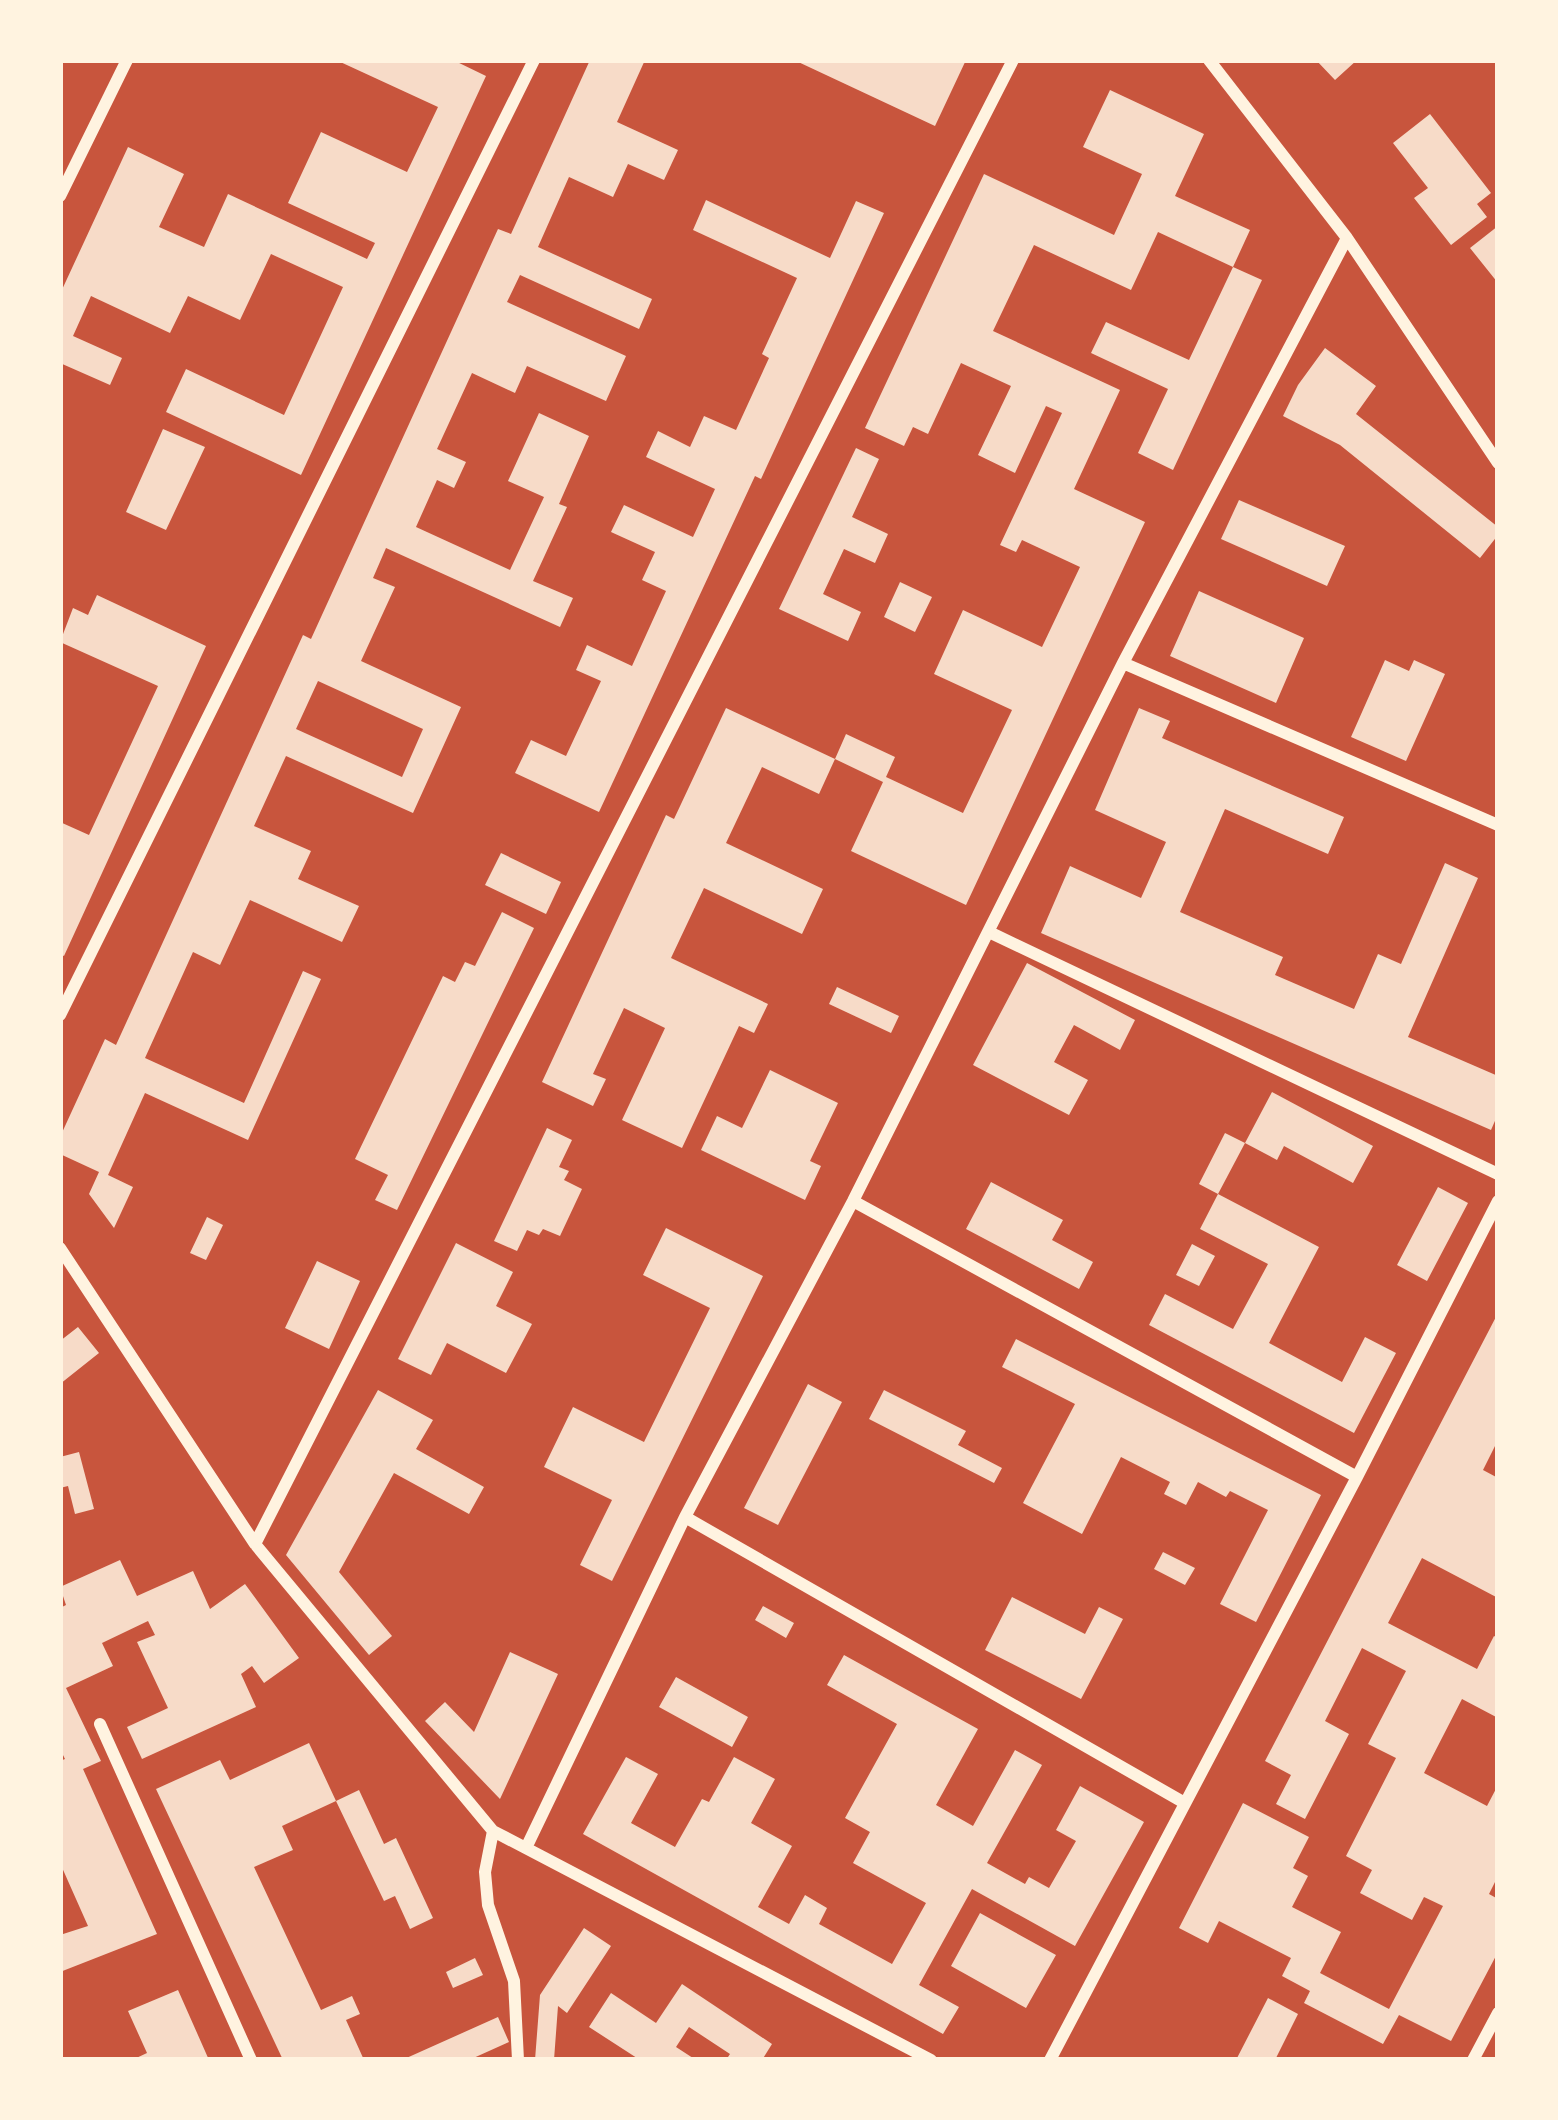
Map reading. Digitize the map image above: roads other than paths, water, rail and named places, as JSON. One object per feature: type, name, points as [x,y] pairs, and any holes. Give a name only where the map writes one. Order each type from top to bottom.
[{"type":"street","points":[[60,196],[127,60]]},
{"type":"street","points":[[60,1016],[534,60]]},
{"type":"street","points":[[255,1544],[1012,60]]},
{"type":"street","points":[[1209,60],[1347,238],[1498,463]]},
{"type":"street","points":[[526,1848],[685,1517],[853,1202],[1123,664],[1347,238]]},
{"type":"street","points":[[1123,664],[1498,825]]},
{"type":"street","points":[[989,932],[1498,1174]]},
{"type":"street","points":[[1050,2060],[1498,1201]]},
{"type":"street","points":[[853,1202],[1358,1477]]},
{"type":"street","points":[[60,1248],[255,1544],[493,1831],[931,2060]]},
{"type":"street","points":[[685,1517],[1183,1802]]},
{"type":"street","points":[[100,1724],[251,2060]]},
{"type":"street","points":[[493,1831],[485,1872],[488,1906],[514,1981],[518,2060]]},
{"type":"street","points":[[1473,2060],[1498,2013]]}]
